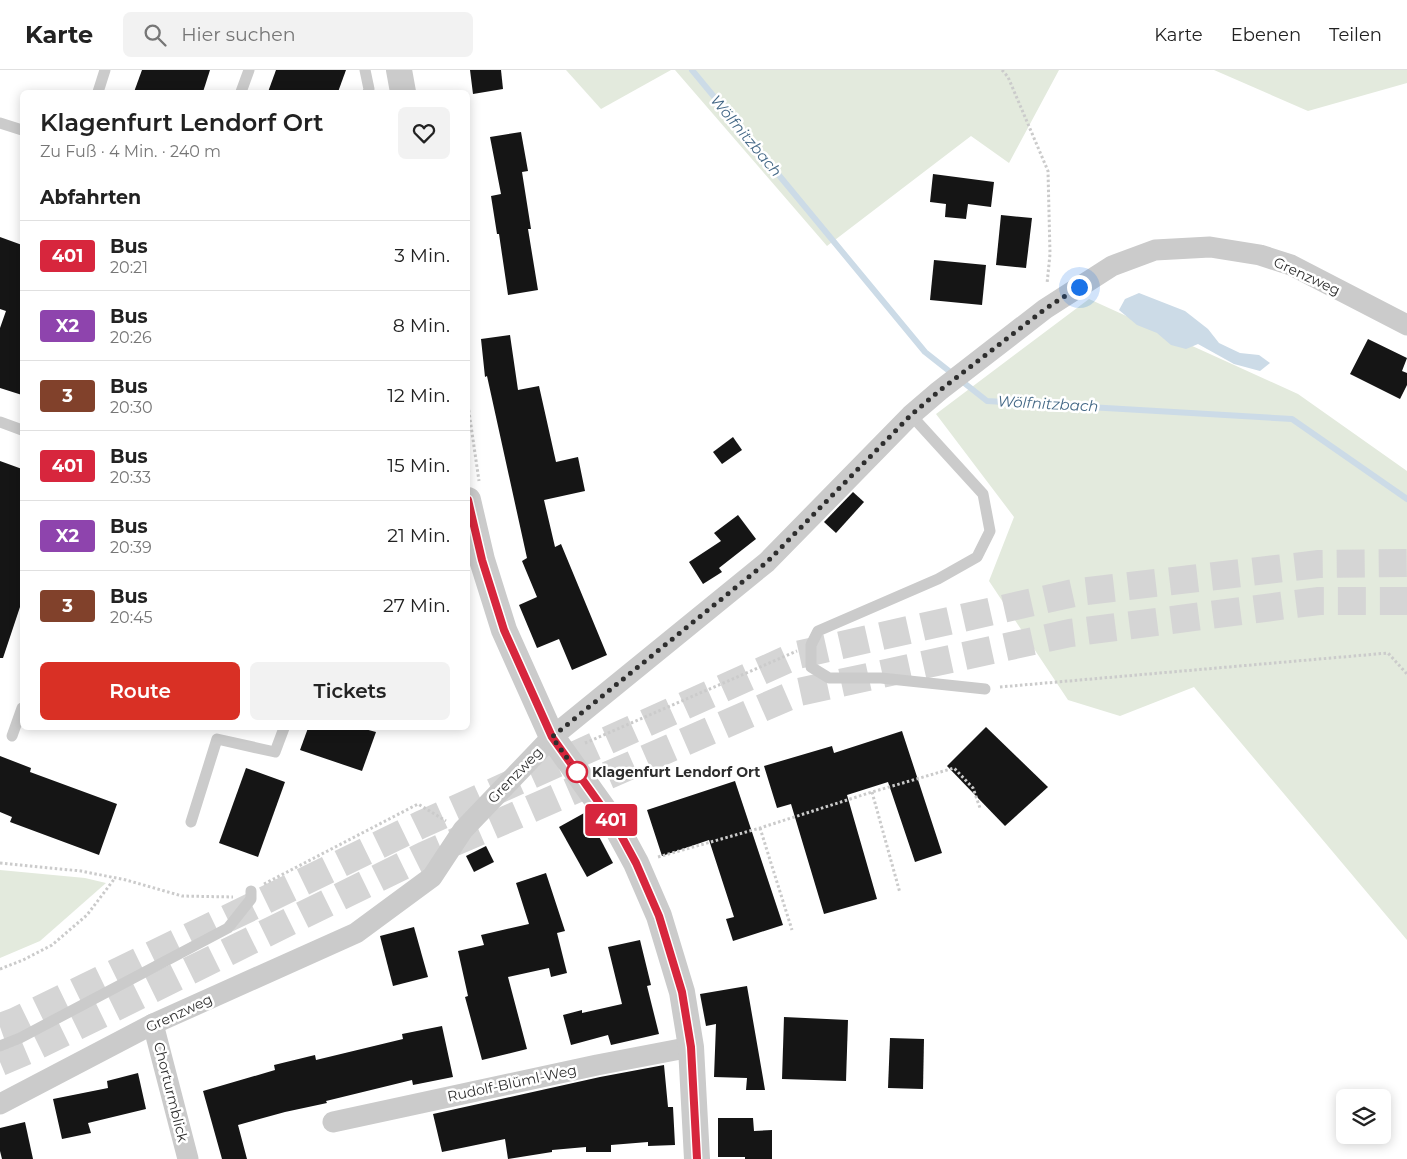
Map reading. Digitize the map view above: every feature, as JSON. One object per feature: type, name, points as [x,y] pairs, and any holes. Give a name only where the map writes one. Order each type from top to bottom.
[{"type":"street","points":[[399,70],[402,90]]},
{"type":"street","name":"Grenzweg","points":[[0,1104],[153,1024],[356,933],[432,877],[463,830],[552,737],[767,562],[911,415],[939,391],[1045,309],[1112,266],[1155,250],[1210,247],[1260,255],[1291,265],[1407,325]]},
{"type":"street","points":[[470,509],[482,560],[504,630],[552,737],[617,828],[640,872],[659,916],[682,992],[691,1047],[697,1159]]},
{"type":"street","name":"Chorturmblick","points":[[153,1024],[188,1159]]},
{"type":"street","name":"Rudolf-Blüml-Weg","points":[[333,1122],[596,1065],[691,1047]]},
{"type":"lane","points":[[99,90],[106,70]]},
{"type":"lane","points":[[242,90],[249,70]]},
{"type":"lane","points":[[366,70],[369,90]]},
{"type":"lane","points":[[0,123],[20,129]]},
{"type":"lane","points":[[911,415],[983,494],[990,531],[977,557],[938,579],[818,631],[811,645],[811,667],[829,678],[881,678],[985,688]]},
{"type":"lane","points":[[0,422],[20,429]]},
{"type":"lane","points":[[12,736],[20,714]]},
{"type":"lane","points":[[190,822],[217,739],[276,752],[283,730]]},
{"type":"lane","points":[[0,1046],[28,1034],[228,928],[251,899],[251,891]]},
{"type":"path","points":[[1002,70],[1008,77],[1048,171],[1050,254],[1045,309]]},
{"type":"path","points":[[578,746],[811,645]]},
{"type":"path","points":[[985,688],[1388,653],[1407,674]]},
{"type":"path","points":[[650,860],[954,768],[973,788],[980,808]]},
{"type":"path","points":[[872,792],[900,893]]},
{"type":"path","points":[[0,863],[81,871],[182,896],[229,897],[241,896],[418,804],[463,830]]},
{"type":"path","points":[[760,828],[792,930]]},
{"type":"path","points":[[0,969],[52,946],[86,915],[115,878]]},
{"type":"shaded area","points":[[566,70],[671,70],[601,109]]},
{"type":"shaded area","points":[[675,70],[1059,70],[1009,163],[971,136],[827,246]]},
{"type":"shaded area","points":[[1214,70],[1407,70],[1407,83],[1308,111]]},
{"type":"shaded area","points":[[1089,299],[1298,394],[1407,471],[1407,940],[1194,687],[1120,716],[1068,700],[989,581],[1014,517],[936,414]]},
{"type":"shaded area","points":[[0,870],[85,878],[106,883],[40,941],[0,958]]},
{"type":"water","points":[[1139,293],[1185,311],[1208,329],[1219,343],[1240,353],[1259,355],[1270,363],[1260,371],[1234,364],[1198,344],[1186,349],[1171,345],[1157,333],[1137,325],[1119,310],[1125,299]]},
{"type":"building","points":[[142,70],[210,70],[204,90],[135,90]]},
{"type":"building","points":[[276,70],[346,70],[339,90],[269,90]]},
{"type":"building","points":[[470,70],[501,70],[503,89],[473,94]]},
{"type":"building","points":[[521,132],[528,171],[522,172],[531,229],[528,229],[538,290],[508,295],[491,196],[501,194],[490,137]]},
{"type":"building","points":[[933,174],[994,182],[991,207],[968,204],[966,219],[945,217],[946,204],[930,202]]},
{"type":"building","points":[[1001,215],[1032,218],[1026,268],[996,265]]},
{"type":"building","points":[[0,237],[20,244],[20,394],[0,388],[0,328],[6,311],[0,309]]},
{"type":"building","points":[[934,260],[986,265],[982,305],[930,300]]},
{"type":"building","points":[[510,335],[518,390],[539,386],[556,462],[578,457],[585,491],[544,500],[555,547],[561,544],[607,655],[572,670],[559,639],[537,648],[519,605],[537,597],[522,561],[527,558],[487,376],[485,377],[481,339]]},
{"type":"building","points":[[1368,339],[1407,358],[1402,371],[1407,373],[1407,385],[1400,399],[1350,374]]},
{"type":"building","points":[[733,437],[742,450],[722,464],[713,452]]},
{"type":"building","points":[[0,461],[20,468],[20,607],[3,658],[0,658]]},
{"type":"building","points":[[853,492],[864,502],[836,533],[824,522]]},
{"type":"building","points":[[738,515],[756,539],[719,568],[722,572],[703,584],[689,562],[721,541],[714,533]]},
{"type":"building","points":[[986,727],[1048,787],[1005,826],[947,766]]},
{"type":"building","points":[[307,730],[368,730],[376,732],[362,771],[300,750]]},
{"type":"building","points":[[902,731],[942,853],[915,862],[888,782],[847,795],[877,899],[824,914],[791,804],[777,808],[764,766],[832,746],[834,753]]},
{"type":"building","points":[[0,756],[31,768],[30,772],[117,804],[99,855],[10,822],[12,817],[0,812]]},
{"type":"building","points":[[246,768],[285,782],[258,857],[219,843]]},
{"type":"building","points":[[735,781],[783,925],[733,941],[726,919],[734,917],[709,840],[662,856],[647,810]]},
{"type":"building","points":[[586,812],[613,863],[587,877],[559,827]]},
{"type":"building","points":[[486,846],[494,862],[474,872],[466,856]]},
{"type":"building","points":[[546,873],[565,931],[557,933],[567,973],[551,977],[549,968],[508,977],[527,1049],[482,1060],[465,997],[468,996],[458,951],[484,945],[481,935],[529,924],[516,883]]},
{"type":"building","points":[[414,927],[428,977],[393,986],[380,936]]},
{"type":"building","points":[[640,940],[651,985],[647,986],[659,1034],[611,1045],[608,1035],[571,1045],[563,1015],[582,1010],[582,1013],[622,1004],[608,947]]},
{"type":"building","points":[[747,986],[765,1090],[746,1090],[747,1078],[714,1077],[716,1024],[706,1026],[700,994]]},
{"type":"building","points":[[784,1017],[848,1020],[846,1081],[782,1079]]},
{"type":"building","points":[[442,1026],[453,1077],[413,1085],[412,1080],[238,1125],[247,1159],[222,1159],[203,1091],[275,1070],[274,1065],[315,1055],[316,1060],[403,1039],[402,1034]]},
{"type":"building","points":[[890,1038],[924,1039],[923,1089],[888,1088]]},
{"type":"building","points":[[664,1065],[668,1107],[673,1107],[675,1145],[648,1146],[648,1142],[611,1145],[611,1152],[586,1152],[586,1147],[552,1150],[552,1152],[508,1159],[505,1139],[442,1152],[433,1114],[600,1077]]},
{"type":"building","points":[[138,1073],[146,1109],[88,1123],[91,1133],[62,1139],[53,1099],[108,1088],[107,1081]]},
{"type":"building","points":[[718,1118],[753,1118],[754,1131],[772,1130],[772,1159],[718,1157]]},
{"type":"building","points":[[25,1122],[33,1159],[2,1159],[0,1128]]},
{"type":"waterway","name":"Wölfnitzbach","points":[[692,70],[925,352],[987,401],[1292,419],[1407,499]]},
{"type":"tunnel","points":[[0,1027],[14,1022],[420,825],[797,655],[1078,592],[1319,564],[1407,563]]},
{"type":"tunnel","points":[[0,1062],[425,855],[799,692],[1070,633],[1319,601],[1407,601]]},
{"type":"bus line","name":"401","points":[[470,509],[482,560],[504,630],[552,737],[617,828],[636,863],[659,916],[682,992],[691,1047],[697,1159]]},
{"type":"place","name":"Klagenfurt Lendorf Ort","points":[[577,772]]},
{"type":"route","points":[[577,772],[552,737],[767,562],[911,415],[939,391],[1045,309],[1079,287]]}]
